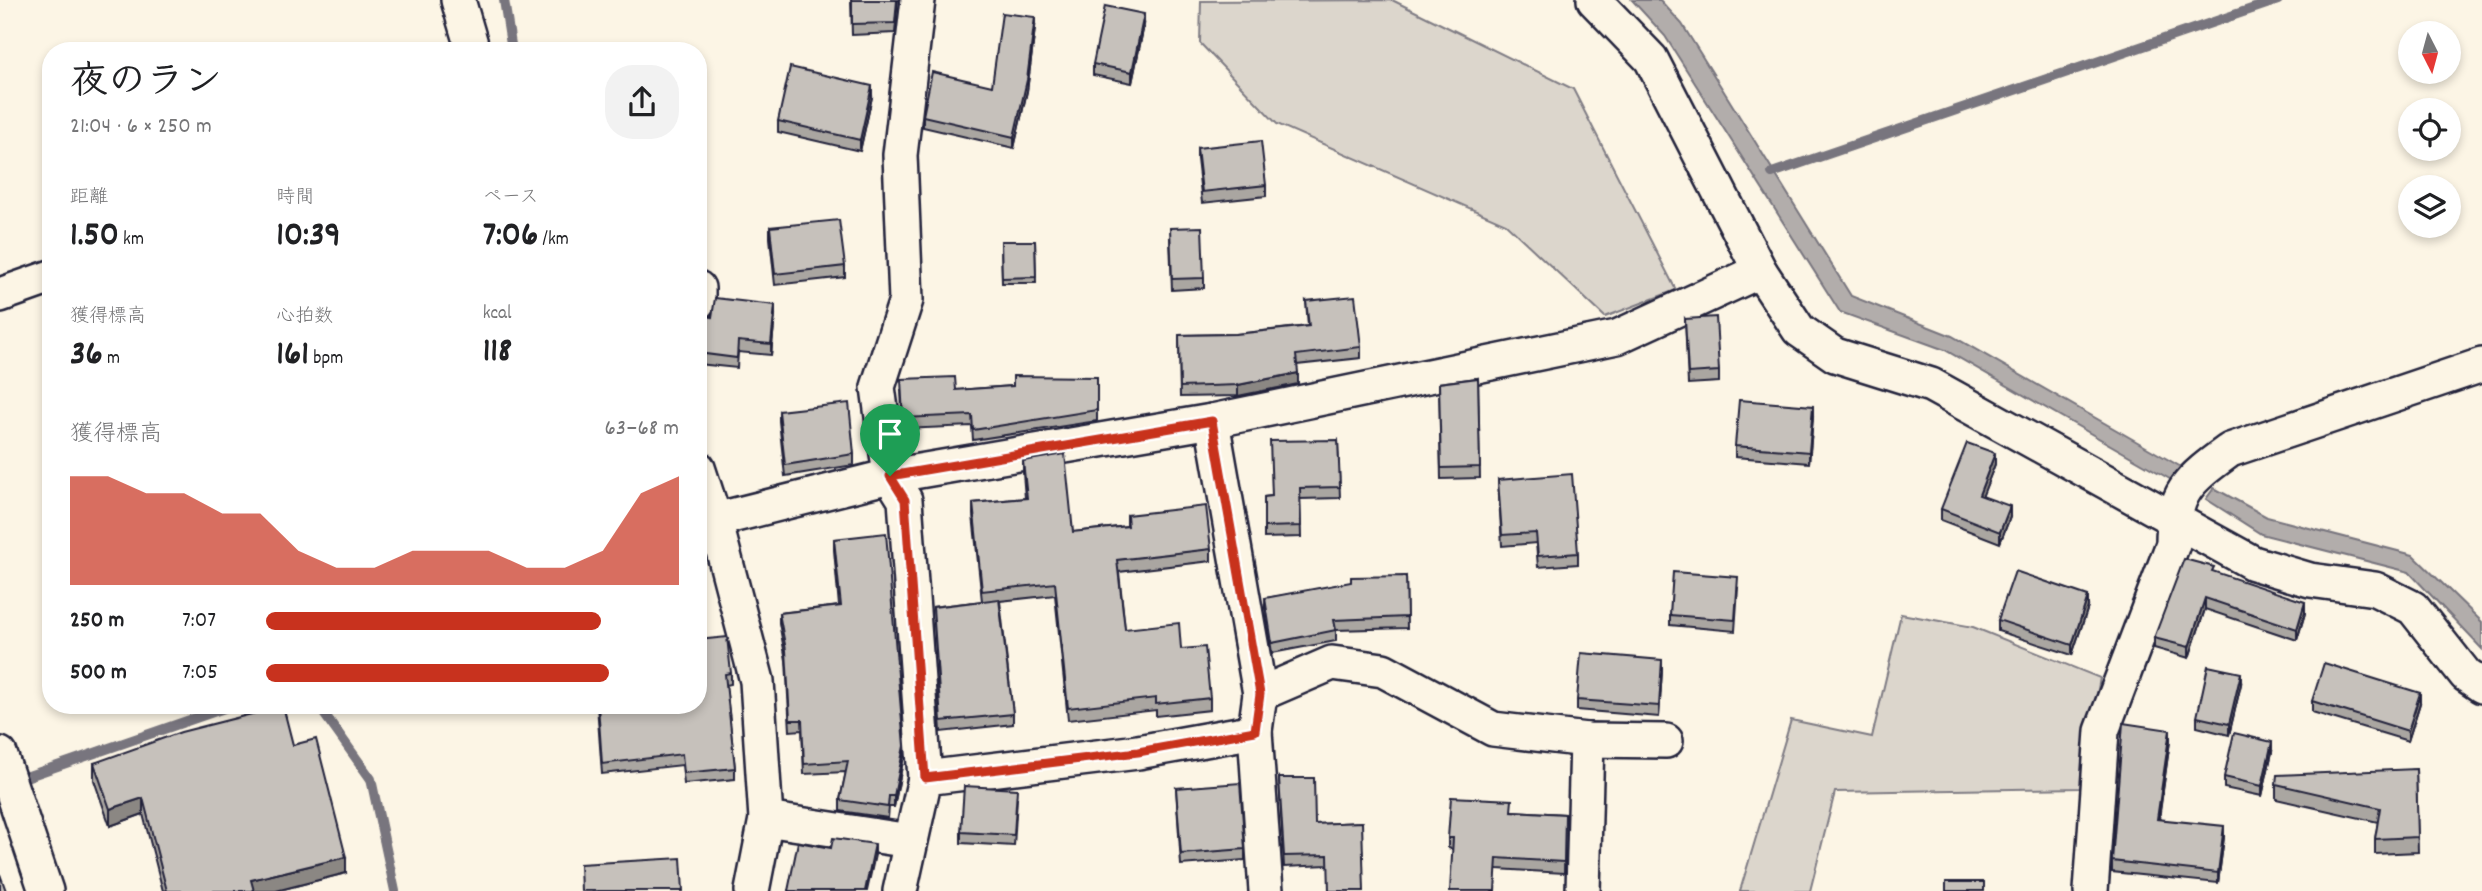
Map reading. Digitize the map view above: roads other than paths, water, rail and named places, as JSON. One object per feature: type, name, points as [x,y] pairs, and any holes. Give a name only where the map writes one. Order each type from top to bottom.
[{"type":"street","points":[[458,0],[470,42]]},
{"type":"street","points":[[900,891],[925,778],[905,500],[890,476],[878,387],[906,300],[900,155],[918,0]]},
{"type":"street","points":[[1594,0],[1651,59],[1760,271],[1799,330],[1835,355],[1931,385],[2185,494],[2253,563],[2309,580],[2375,589],[2413,608],[2466,675],[2482,686]]},
{"type":"street","points":[[715,520],[890,476],[1212,421],[1617,337],[1760,271]]},
{"type":"street","points":[[0,295],[42,280]]},
{"type":"street","points":[[2091,891],[2102,731],[2173,544],[2185,494],[2230,450],[2482,365]]},
{"type":"street","points":[[1212,421],[1260,694],[1255,731],[1266,891]]},
{"type":"street","points":[[707,496],[757,681],[766,819],[752,891]]},
{"type":"street","points":[[1260,694],[1332,663],[1383,670],[1493,729],[1587,740],[1666,741]]},
{"type":"street","points":[[925,778],[1138,752],[1255,731]]},
{"type":"street","points":[[1583,891],[1587,740]]},
{"type":"street","points":[[0,754],[8,805],[46,891]]},
{"type":"street","points":[[766,819],[910,841]]},
{"type":"waterway","points":[[504,0],[511,42]]},
{"type":"waterway","points":[[1772,173],[2278,0]]},
{"type":"waterway","points":[[20,779],[207,714]]},
{"type":"waterway","points":[[324,714],[371,779],[395,891]]}]
